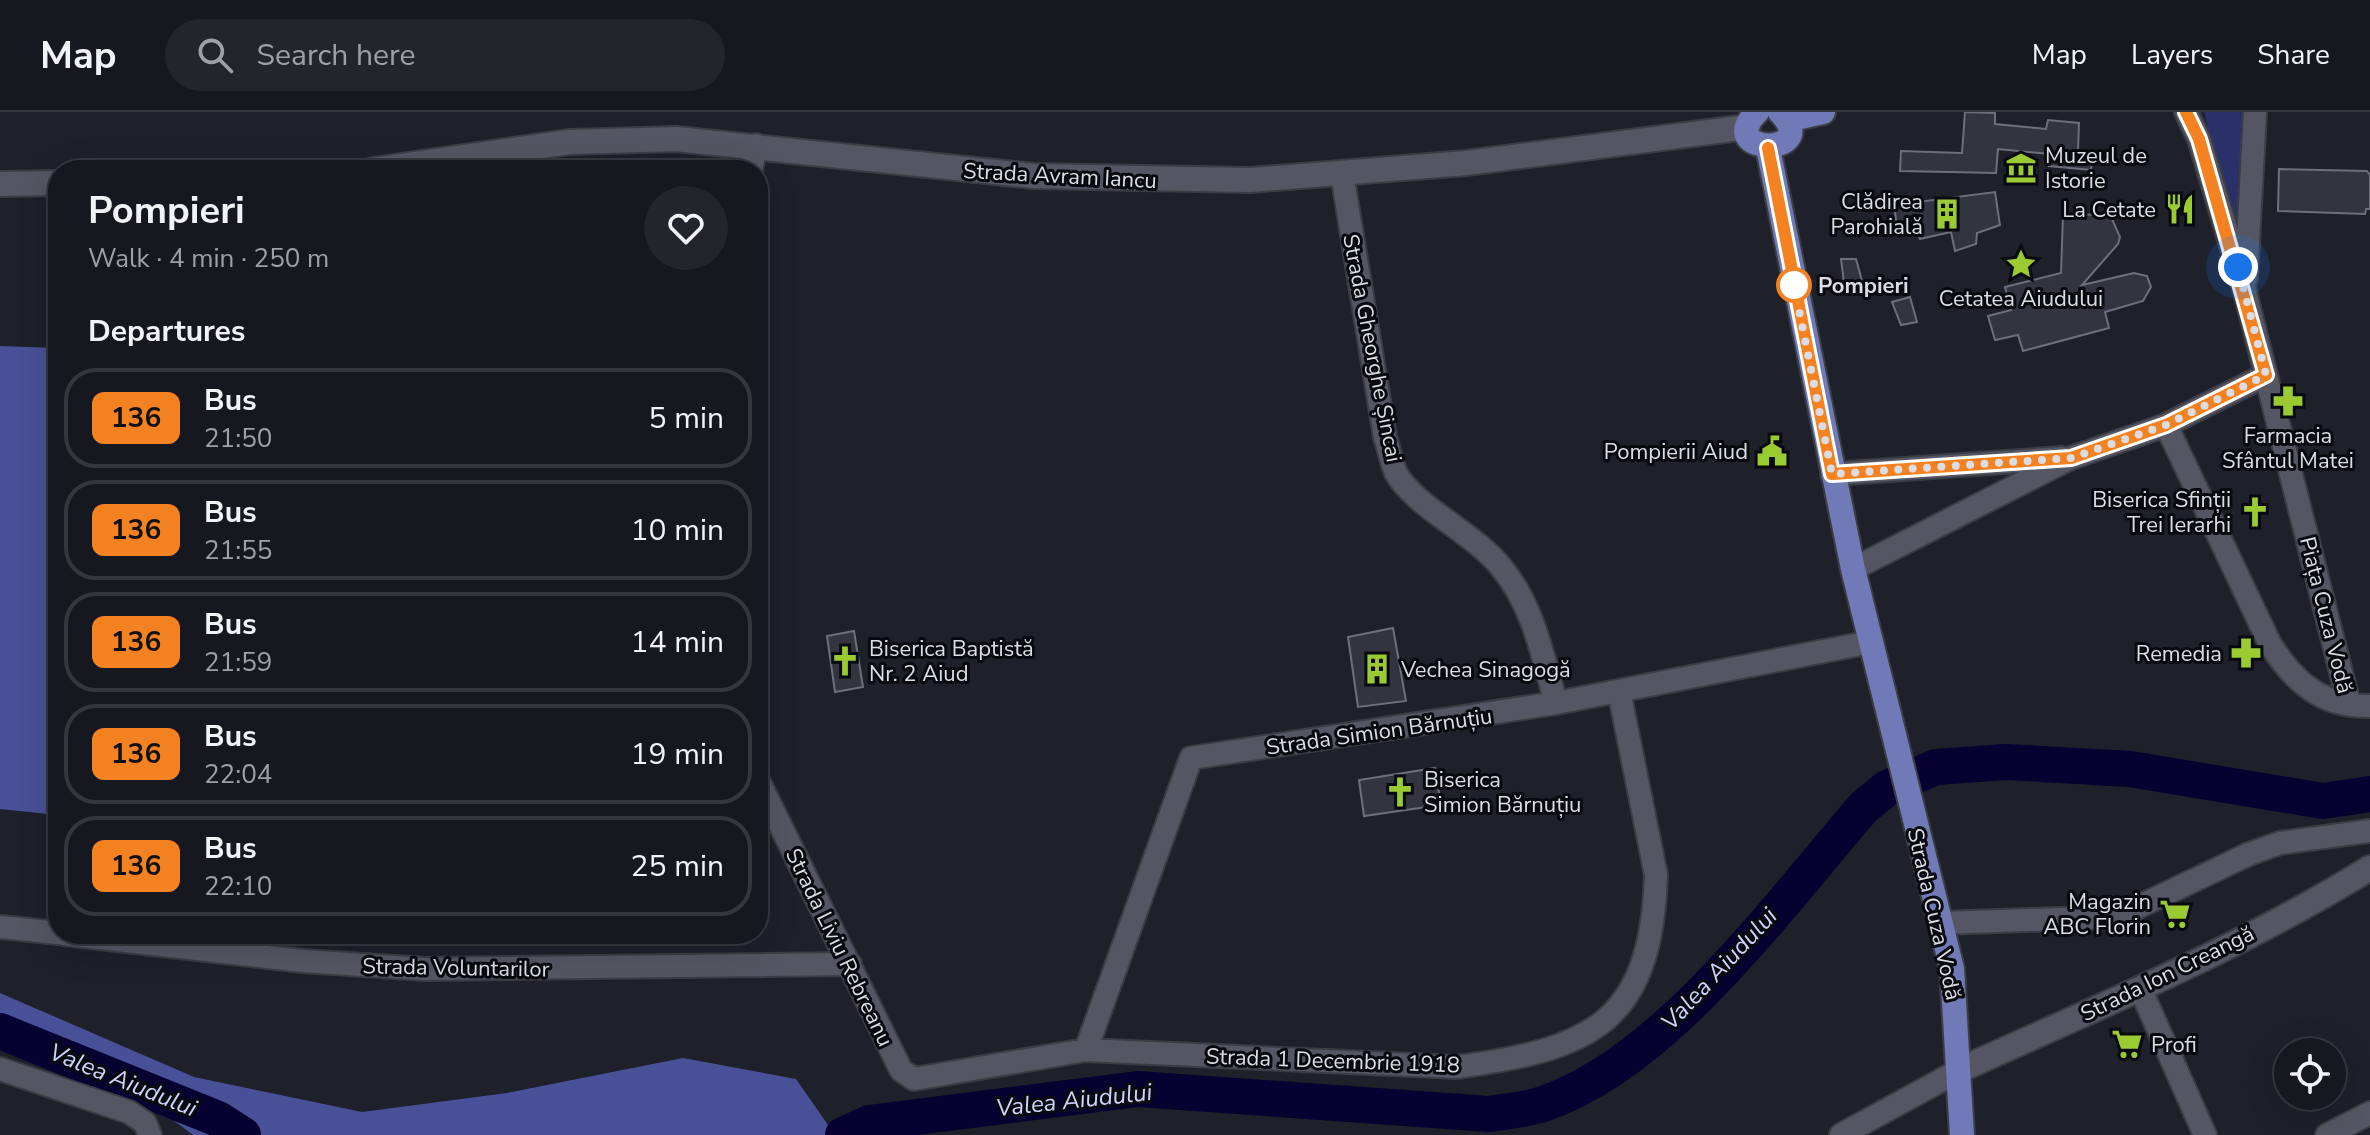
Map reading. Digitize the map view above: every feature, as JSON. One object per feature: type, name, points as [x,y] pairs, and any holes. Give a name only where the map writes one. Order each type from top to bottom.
[{"type":"main road","points":[[1752,120],[1751,139],[1768,148],[1785,139],[1783,116],[1823,112]]},
{"type":"main road","name":"Strada Avram Iancu","points":[[443,160],[569,142],[676,139],[1034,176],[1250,180],[1466,163],[1752,120]]},
{"type":"main road","name":"Strada Cuza Vodă","points":[[1768,148],[1853,569],[1952,969],[1962,1135]]},
{"type":"main road","points":[[0,184],[48,183]]},
{"type":"main road","name":"Strada Ion Creangă","points":[[1960,1070],[2140,988],[2325,896],[2370,868]]},
{"type":"street","points":[[2186,112],[2199,139],[2245,292]]},
{"type":"street","points":[[2245,292],[2255,112]]},
{"type":"street","points":[[753,160],[756,145]]},
{"type":"street","name":"Strada Gheorghe Șincai","points":[[1342,174],[1385,437],[1396,473],[1412,492],[1481,545],[1503,569],[1522,598],[1556,703]]},
{"type":"street","name":"Piața Cuza Vodă","points":[[2166,425],[2270,644],[2287,671],[2317,695],[2360,705],[2245,292]]},
{"type":"street","points":[[1853,569],[2071,458],[2166,425],[2266,375]]},
{"type":"street","points":[[1832,474],[2071,458]]},
{"type":"street","name":"Strada Simion Bărnuțiu","points":[[1086,1050],[1191,758],[1556,703],[1871,642]]},
{"type":"street","name":"Strada 1 Decembrie 1918","points":[[901,1070],[914,1079],[1086,1050],[1457,1067],[1518,1059],[1564,1046],[1599,1026],[1624,1002],[1639,973],[1655,905],[1656,875],[1619,691]]},
{"type":"street","name":"Strada Liviu Rebreanu","points":[[768,800],[901,1070]]},
{"type":"street","points":[[1941,923],[2117,917],[2213,870],[2270,847],[2370,831]]},
{"type":"street","points":[[0,927],[48,932]]},
{"type":"street","name":"Strada Voluntarilor","points":[[153,944],[303,961],[425,969],[850,964]]},
{"type":"street","points":[[2140,988],[2205,1135]]},
{"type":"street","points":[[0,1069],[129,1112],[147,1129]]},
{"type":"street","points":[[1841,1135],[1960,1070]]},
{"type":"street","points":[[2327,1135],[2370,1113]]},
{"type":"shaded area","points":[[2204,112],[2248,112],[2244,224],[2231,225]]},
{"type":"shaded area","points":[[0,346],[48,348],[48,814],[0,809]]},
{"type":"shaded area","points":[[0,993],[194,1077],[362,1112],[507,1093],[683,1058],[796,1079],[835,1135],[193,1135],[173,1120],[0,1050]]},
{"type":"building","points":[[1965,112],[1995,113],[1995,124],[2046,129],[2048,120],[2079,123],[2078,151],[2093,153],[2091,170],[2049,166],[2049,154],[1998,149],[1996,173],[1900,171],[1901,151],[1962,153]]},
{"type":"building","points":[[2279,169],[2367,171],[2370,175],[2370,209],[2366,209],[2365,214],[2278,211]]},
{"type":"building","name":"Clădirea Parohială","points":[[1995,192],[2000,225],[1977,233],[1976,244],[1955,251],[1951,232],[1920,239],[1915,223],[1897,228],[1894,205]]},
{"type":"building","points":[[2063,214],[2103,215],[2112,219],[2120,237],[2118,244],[2082,285],[2134,273],[2147,276],[2151,287],[2143,301],[2105,312],[2109,328],[2023,351],[2018,335],[1995,340],[1988,316],[2011,310],[2005,287],[2061,273]]},
{"type":"building","points":[[1841,259],[1856,259],[1862,281],[1844,283]]},
{"type":"building","points":[[1910,297],[1917,322],[1901,325],[1892,302]]},
{"type":"building","name":"Vechea Sinagogă","points":[[1393,628],[1406,701],[1358,707],[1348,637]]},
{"type":"building","name":"Biserica Baptistă Nr. 2 Aiud","points":[[854,631],[863,687],[835,692],[827,636]]},
{"type":"building","name":"Biserica Simion Bărnuțiu","points":[[1435,768],[1441,805],[1364,816],[1359,780]]},
{"type":"waterway","name":"Valea Aiudului","points":[[843,1135],[869,1123],[1138,1089],[1489,1114],[1530,1108],[1589,1083],[1634,1054],[1718,976],[1864,807],[1887,788],[1936,767],[2006,762],[2130,769],[2323,801],[2370,794]]},
{"type":"waterway","name":"Valea Aiudului","points":[[0,1031],[218,1119],[243,1135]]},
{"type":"bus line","name":"136","points":[[1768,148],[1832,474],[2071,458],[2166,425],[2266,375],[2245,292],[2199,139],[2186,112]]},
{"type":"place","name":"Muzeul de Istorie","points":[[2021,168]]},
{"type":"place","name":"La Cetate","points":[[2180,209]]},
{"type":"place","name":"Clădirea Parohială","points":[[1947,214]]},
{"type":"place","name":"Cetatea Aiudului","points":[[2021,264]]},
{"type":"place","name":"Pompieri","points":[[1794,285]]},
{"type":"place","name":"Farmacia Sfântul Matei","points":[[2288,401]]},
{"type":"place","name":"Pompierii Aiud","points":[[1772,451]]},
{"type":"place","name":"Biserica Sfinții Trei Ierarhi","points":[[2255,512]]},
{"type":"place","name":"Remedia","points":[[2246,653]]},
{"type":"place","name":"Biserica Baptistă Nr. 2 Aiud","points":[[845,661]]},
{"type":"place","name":"Vechea Sinagogă","points":[[1377,669]]},
{"type":"place","name":"Biserica Simion Bărnuțiu","points":[[1400,792]]},
{"type":"place","name":"Magazin ABC Florin","points":[[2175,914]]},
{"type":"place","name":"Profi","points":[[2127,1044]]},
{"type":"route","points":[[1794,285],[1832,474],[2071,458],[2166,425],[2234,393],[2266,375],[2238,267]]}]
